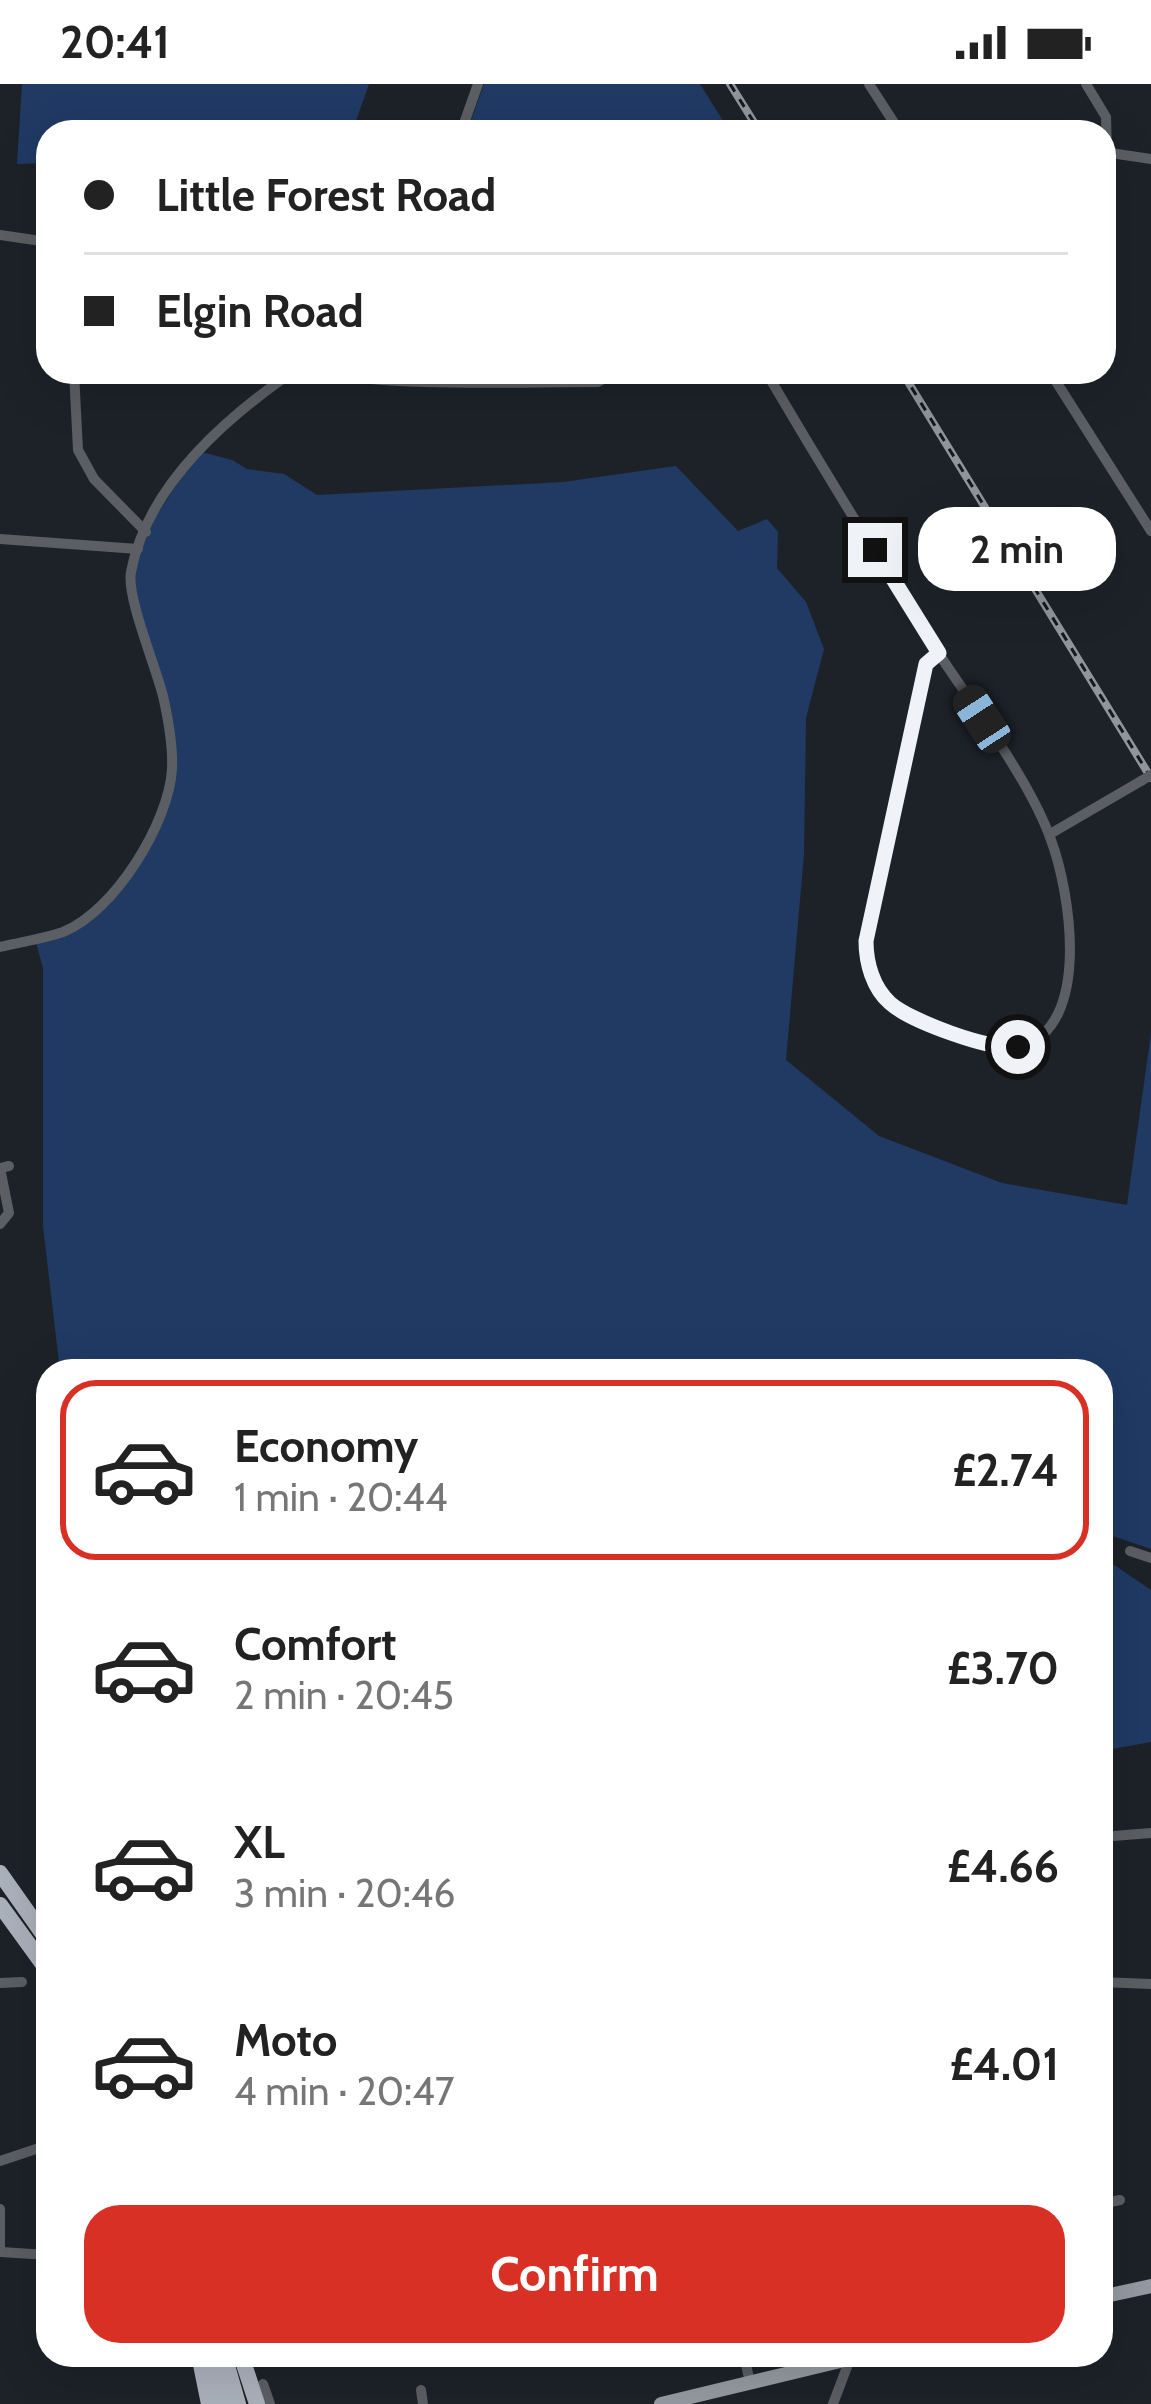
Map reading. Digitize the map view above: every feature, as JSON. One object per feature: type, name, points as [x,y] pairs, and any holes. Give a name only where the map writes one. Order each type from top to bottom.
[{"type":"highway","points":[[0,1873],[36,1925]]},
{"type":"highway","points":[[0,1905],[36,1954]]},
{"type":"highway","points":[[201,2367],[209,2404]]},
{"type":"highway","points":[[214,2367],[225,2404]]},
{"type":"highway","points":[[227,2367],[238,2404]]},
{"type":"highway","points":[[246,2367],[257,2404]]},
{"type":"main road","points":[[1113,2296],[1150,2291]]},
{"type":"main road","points":[[661,2404],[815,2367]]},
{"type":"street","points":[[465,120],[478,84]]},
{"type":"street","points":[[869,84],[892,120]]},
{"type":"street","points":[[1086,84],[1106,120]]},
{"type":"street","points":[[1116,154],[1151,159]]},
{"type":"street","points":[[0,235],[36,240]]},
{"type":"street","points":[[75,384],[78,450],[94,479],[146,532]]},
{"type":"street","points":[[0,947],[66,931],[96,909],[143,852],[172,769],[164,700],[130,583],[137,549],[171,485],[212,434],[276,384]]},
{"type":"street","points":[[773,384],[939,653],[1050,834],[1070,908],[1069,966],[1058,1016],[1049,1029],[1018,1047],[987,1046],[890,1003],[872,974],[866,941],[926,664],[939,653]]},
{"type":"street","points":[[1058,384],[1151,531]]},
{"type":"street","points":[[0,539],[137,549]]},
{"type":"street","points":[[1050,834],[1146,778]]},
{"type":"street","points":[[0,1224],[9,1213],[0,1168],[9,1166]]},
{"type":"street","points":[[1130,1551],[1151,1558]]},
{"type":"street","points":[[1113,1836],[1151,1833]]},
{"type":"street","points":[[1113,1982],[1151,1984]]},
{"type":"street","points":[[0,2161],[36,2149]]},
{"type":"street","points":[[1113,2201],[1120,2200]]},
{"type":"street","points":[[0,2210],[0,2252],[36,2254]]},
{"type":"street","points":[[746,2367],[749,2383]]},
{"type":"street","points":[[833,2404],[852,2367]]},
{"type":"street","points":[[263,2384],[270,2404]]},
{"type":"shaded area","points":[[22,84],[369,84],[356,120],[36,120],[36,163],[17,164]]},
{"type":"shaded area","points":[[484,84],[700,84],[722,120],[471,120]]},
{"type":"shaded area","points":[[198,451],[247,469],[284,474],[317,495],[563,482],[676,466],[738,531],[767,519],[778,532],[777,568],[806,602],[824,649],[806,718],[804,854],[786,1060],[879,1136],[1002,1183],[1127,1205],[1151,1033],[1151,1549],[1113,1536],[1113,1359],[59,1359],[43,1226],[43,968],[35,939],[66,931],[96,909],[144,850],[172,768],[164,700],[129,583],[146,532]]},
{"type":"shaded area","points":[[1113,1564],[1151,1590],[1151,1742],[1113,1749]]},
{"type":"railway","points":[[730,84],[752,120]]},
{"type":"railway","points":[[909,384],[1151,778]]},
{"type":"route","points":[[875,550],[939,653],[926,664],[866,941],[868,962],[877,986],[898,1008],[987,1046],[1018,1047]]}]
